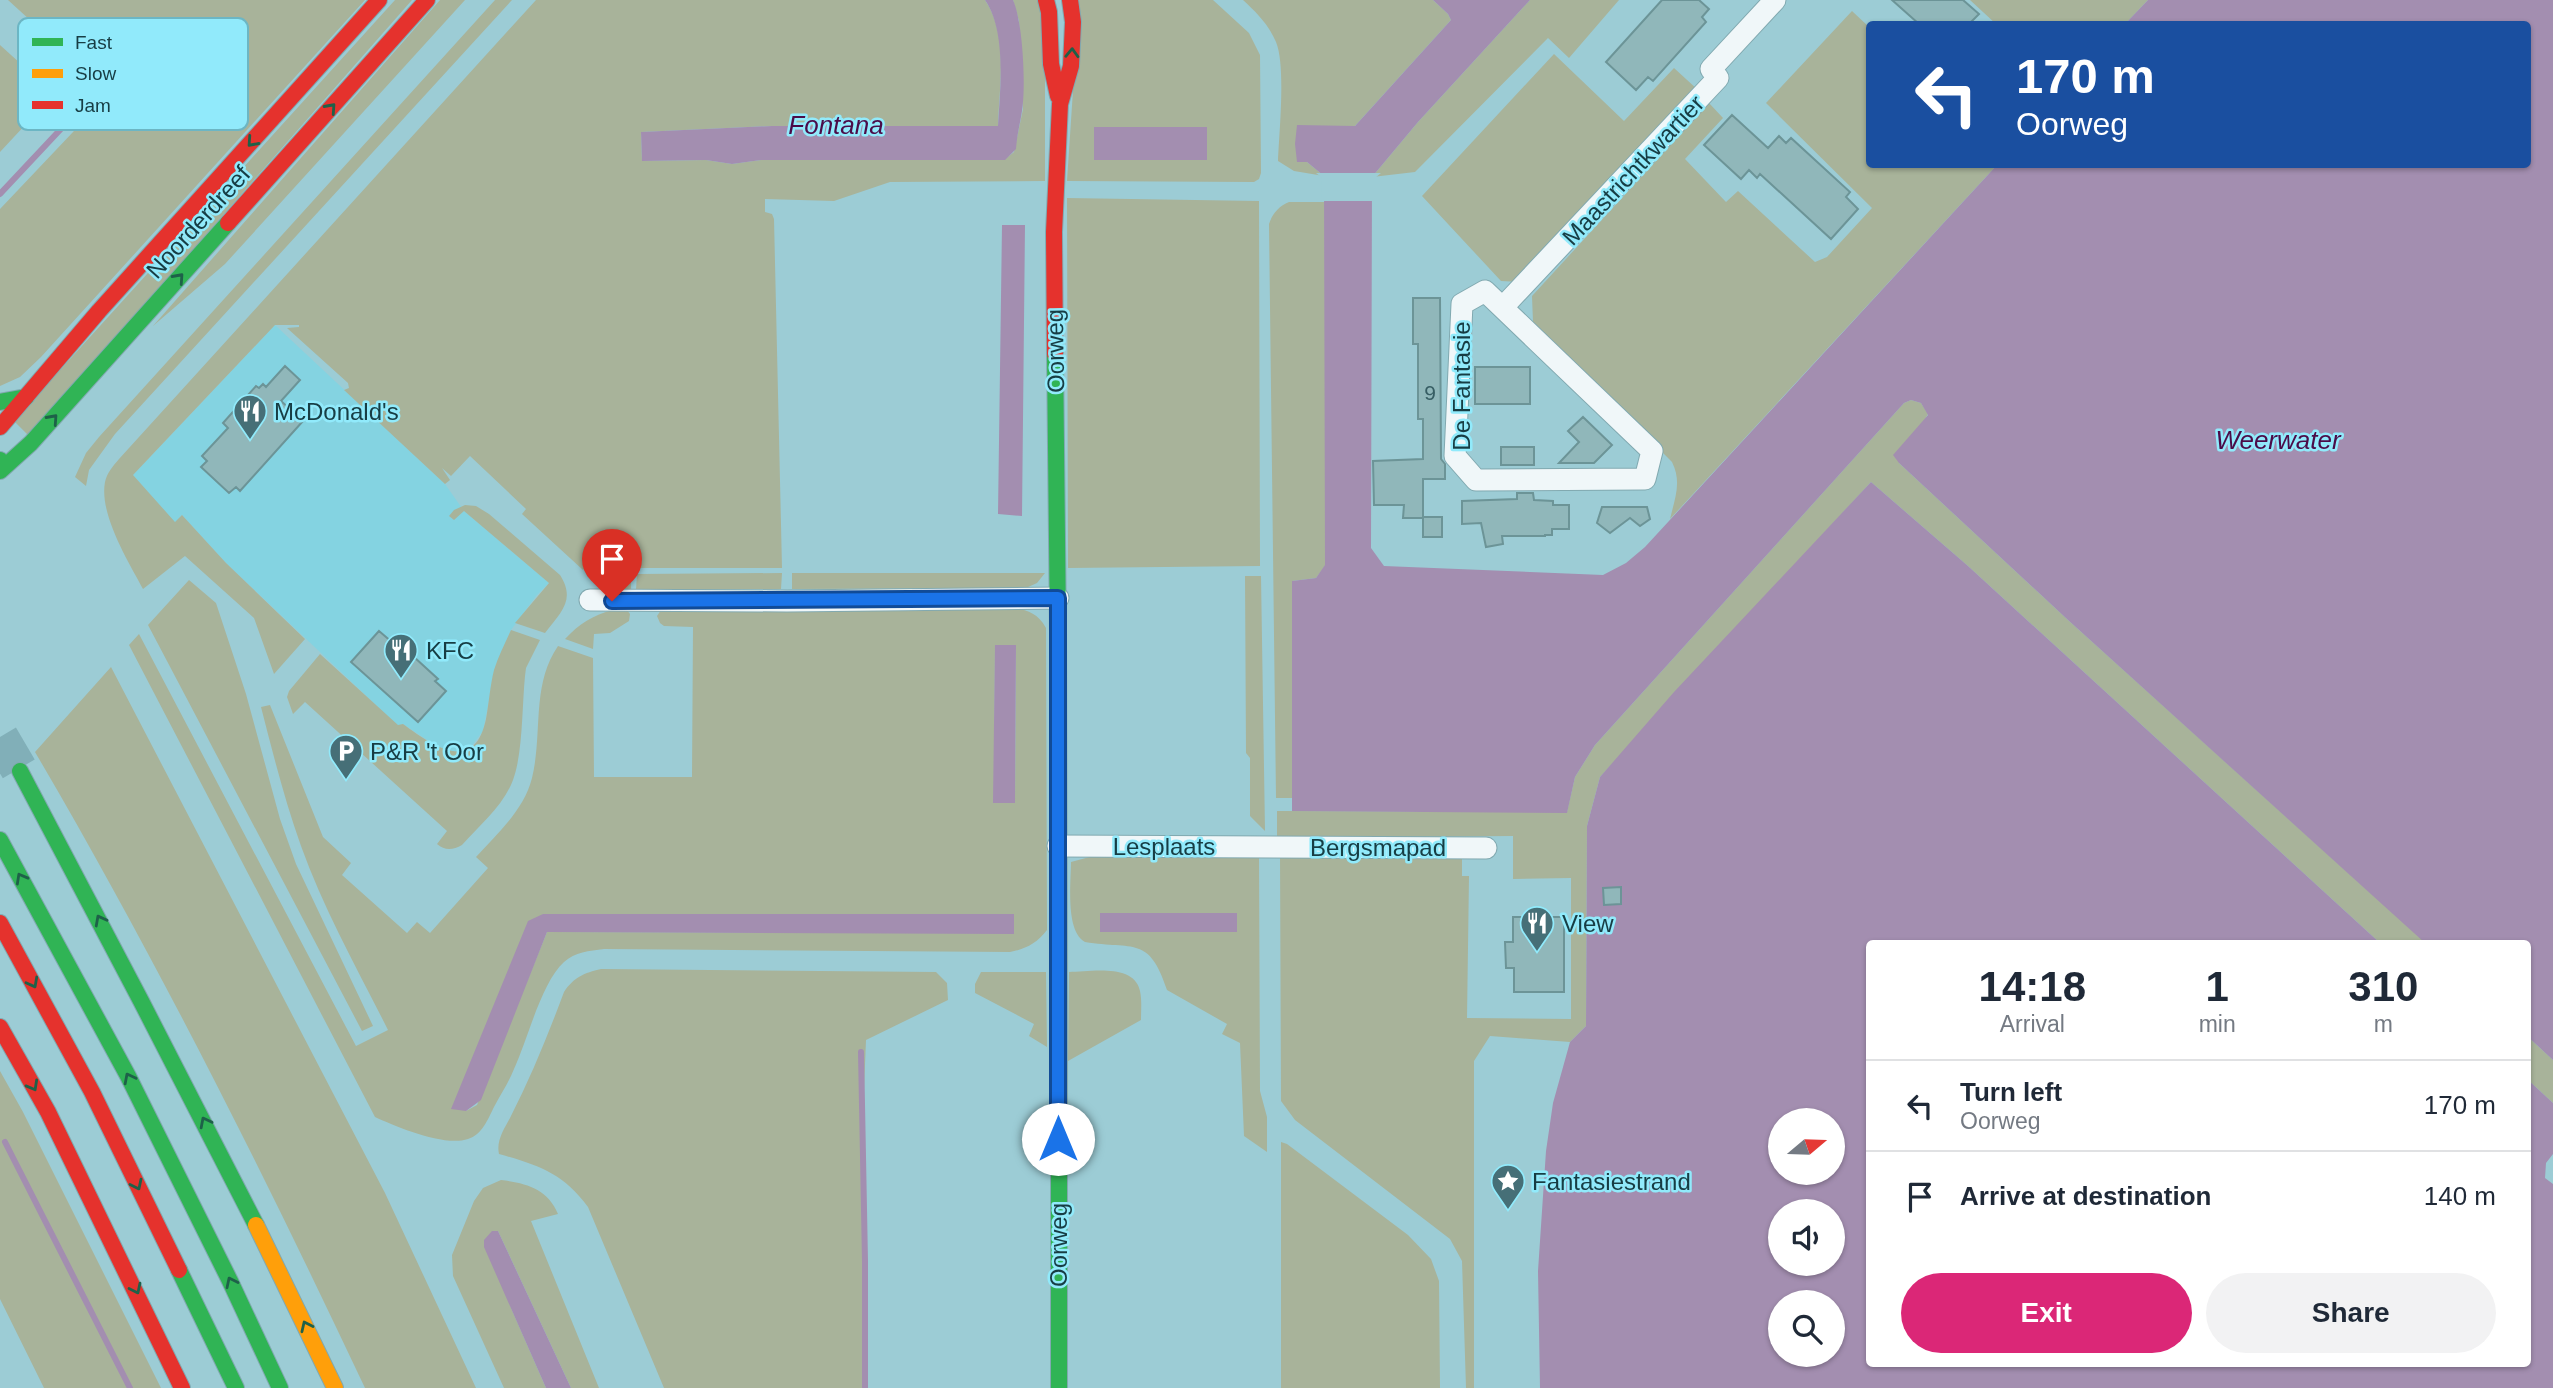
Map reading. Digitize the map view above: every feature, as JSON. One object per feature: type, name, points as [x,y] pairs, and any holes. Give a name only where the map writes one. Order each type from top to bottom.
[{"type":"main road","name":"Noorderdreef","points":[[0,427],[99,312],[379,0]]},
{"type":"main road","name":"Noorderdreef","points":[[1,466],[50,422],[427,0]]},
{"type":"main road","name":"Oorweg","points":[[1046,0],[1051,64],[1060,104]]},
{"type":"main road","name":"Oorweg","points":[[1059,1388],[1058,598],[1054,232],[1060,104],[1072,66],[1073,22],[1070,0]]},
{"type":"main road","points":[[0,402],[26,397]]},
{"type":"main road","points":[[20,771],[171,1054],[273,1257],[334,1388]]},
{"type":"main road","points":[[0,840],[128,1076],[280,1388]]},
{"type":"main road","points":[[0,923],[92,1093],[236,1388]]},
{"type":"main road","points":[[0,1027],[48,1112],[183,1388]]},
{"type":"street","name":"Maastrichtkwartier","points":[[1503,307],[1718,78],[1711,69],[1775,0]]},
{"type":"street","name":"De Fantasie","points":[[1485,291],[1503,307],[1652,451],[1645,479],[1476,480],[1455,456],[1462,304],[1485,291]]},
{"type":"street","points":[[590,600],[1058,598]]},
{"type":"street","name":"Lesplaats","points":[[1058,846],[1270,847]]},
{"type":"street","name":"Bergsmapad","points":[[1270,847],[1486,848]]},
{"type":"shaded area","points":[[275,325],[445,484],[464,511],[549,583],[511,630],[495,669],[483,731],[470,748],[461,752],[442,750],[403,724],[398,726],[226,563],[182,515],[175,523],[133,475]]},
{"type":"green space","points":[[8,0],[365,0],[248,129],[248,18],[28,18]]},
{"type":"green space","points":[[395,0],[412,0],[29,436],[14,421]]},
{"type":"green space","points":[[440,0],[465,0],[225,264],[153,326]]},
{"type":"green space","points":[[495,0],[512,0],[115,434],[89,470],[86,486],[75,477],[86,453],[99,437]]},
{"type":"green space","points":[[536,0],[985,0],[997,29],[1000,45],[998,126],[772,126],[641,132],[642,161],[706,160],[732,164],[761,160],[1005,159],[1014,152],[1023,109],[1019,21],[1013,0],[1039,0],[1045,32],[1045,181],[890,182],[834,201],[765,199],[765,212],[772,214],[774,219],[782,568],[583,570],[522,514],[526,509],[470,456],[451,476],[442,468],[450,480],[445,484],[344,390],[349,388],[348,383],[287,328],[299,325],[275,325],[133,475],[175,522],[182,515],[226,563],[305,639],[274,674],[254,618],[185,556],[143,589],[110,523],[104,495],[106,479],[119,459]]},
{"type":"green space","points":[[1079,0],[1213,0],[1249,33],[1260,55],[1259,179],[1254,182],[1067,181]],"holes":[[[1206,127],[1207,159],[1094,159],[1095,145]]]},
{"type":"green space","points":[[1243,0],[1433,0],[1451,20],[1354,127],[1307,162],[1324,176],[1294,171],[1278,161],[1281,83],[1279,53],[1270,30]]},
{"type":"green space","points":[[1530,0],[1619,0],[1569,58],[1548,38],[1415,172],[1372,177],[1418,122]]},
{"type":"green space","points":[[1970,0],[2148,0],[2128,21],[1993,21]]},
{"type":"green space","points":[[1852,11],[1866,24],[1866,168],[1994,168],[1670,519],[1677,483],[1672,462],[1533,322],[1532,296],[1709,103],[1723,118],[1685,159],[1726,202],[1738,191],[1815,262],[1827,257],[1872,208],[1766,103]]},
{"type":"green space","points":[[0,45],[18,61],[18,130],[20,130],[0,152]]},
{"type":"green space","points":[[1554,54],[1624,121],[1674,68],[1698,90],[1520,282],[1501,281],[1422,196]]},
{"type":"green space","points":[[75,130],[247,130],[41,357],[20,377],[0,386],[0,209]]},
{"type":"green space","points":[[1067,198],[1259,201],[1260,566],[1068,568]]},
{"type":"green space","points":[[1289,202],[1325,202],[1325,566],[1316,578],[1292,581],[1292,798],[1276,798],[1269,224],[1276,211]]},
{"type":"green space","points":[[1911,400],[1921,403],[1928,414],[1899,463],[2068,620],[2423,940],[2377,940],[1968,566],[1871,482],[1600,777],[1587,826],[1586,1026],[1570,1042],[1490,1036],[1474,1061],[1474,1388],[1466,1388],[1462,1261],[1450,1239],[1295,1120],[1281,1101],[1280,853],[1462,853],[1462,876],[1469,876],[1467,1018],[1571,1019],[1571,878],[1513,879],[1513,836],[1277,838],[1277,811],[1567,812],[1575,777],[1595,745],[1904,403]]},
{"type":"green space","points":[[465,505],[476,506],[489,514],[560,575],[565,584],[567,599],[545,633],[515,623],[549,583],[464,511],[454,520],[449,516],[454,510]]},
{"type":"green space","points":[[782,573],[781,589],[636,590],[637,574]]},
{"type":"green space","points":[[792,573],[1045,573],[1037,583],[1026,588],[792,589]]},
{"type":"green space","points":[[587,574],[631,574],[631,591],[609,587]]},
{"type":"green space","points":[[1245,576],[1261,576],[1265,831],[1250,816],[1250,758],[1246,753]]},
{"type":"green space","points":[[189,580],[216,603],[246,694],[280,819],[296,864],[373,1026],[362,1031],[148,625]]},
{"type":"green space","points":[[999,605],[1032,613],[1042,621],[1046,628],[1047,930],[1031,945],[1010,952],[604,949],[582,952],[564,962],[548,983],[510,1079],[477,1134],[458,1141],[434,1138],[375,1117],[129,645],[139,634],[356,1046],[388,1030],[310,870],[284,795],[261,707],[270,705],[323,837],[351,863],[342,875],[407,933],[417,922],[430,933],[488,868],[476,857],[509,821],[528,790],[535,761],[544,677],[558,646],[593,658],[594,777],[692,777],[693,627],[664,626],[657,616],[661,610]],"holes":[[[995,645],[1016,645],[1015,803],[994,803]],[[543,914],[1013,914],[1014,933],[547,932],[477,1105],[466,1111]]]},
{"type":"green space","points":[[613,610],[627,610],[630,614],[629,621],[610,633],[594,634],[593,649],[565,639],[587,621]]},
{"type":"green space","points":[[511,630],[540,640],[526,668],[516,769],[509,789],[497,807],[462,845],[455,848],[446,849],[437,844],[447,831],[305,702],[293,714],[287,697],[320,654],[398,725],[403,724],[439,747],[462,751],[472,747],[480,736],[486,719],[494,670]]},
{"type":"green space","points":[[111,667],[385,1193],[476,1388],[365,1388],[207,1066],[123,908],[35,752]]},
{"type":"green space","points":[[1259,854],[1260,1091],[1267,1117],[1267,1152],[1244,1136],[1240,1043],[1222,1034],[1227,1024],[1167,990],[1160,972],[1146,953],[1128,946],[1085,942],[1074,928],[1070,905],[1071,862],[1097,855]],"holes":[[[1236,913],[1236,932],[1100,931]]]},
{"type":"green space","points":[[601,969],[936,972],[947,983],[948,1000],[866,1040],[864,1090],[868,1388],[664,1388],[588,1207],[569,1186],[549,1172],[499,1154],[501,1135],[518,1103],[564,992],[580,976]]},
{"type":"green space","points":[[1110,971],[1129,976],[1140,991],[1141,1020],[1068,1061],[1069,972]]},
{"type":"green space","points":[[981,972],[1046,972],[1047,1047],[1029,1036],[1034,1024],[975,993],[975,984]]},
{"type":"green space","points":[[2531,1040],[2553,1060],[2553,1103],[2531,1083]]},
{"type":"green space","points":[[0,1071],[161,1388],[44,1388],[0,1299]]},
{"type":"green space","points":[[1281,1142],[1408,1235],[1431,1259],[1439,1281],[1440,1388],[1281,1388]]},
{"type":"green space","points":[[501,1180],[535,1189],[554,1205],[558,1214],[531,1221],[599,1388],[571,1388],[498,1231],[492,1231],[511,1308],[546,1388],[504,1388],[453,1276],[452,1255],[474,1201],[483,1188]]},
{"type":"water","points":[[985,0],[1013,0],[1021,38],[1024,71],[1022,111],[1016,149],[1005,160],[761,160],[732,164],[706,160],[642,161],[641,132],[772,126],[998,126],[1001,79],[999,44],[997,28]]},
{"type":"water","name":"Weerwater","points":[[1433,0],[1530,0],[1418,122],[1372,177],[1371,548],[1384,566],[1603,575],[1626,563],[1645,547],[1994,168],[2531,168],[2531,21],[2128,21],[2148,0],[2553,0],[2553,1060],[2531,1040],[2531,940],[2422,940],[1899,463],[1893,455],[1928,415],[1921,403],[1911,400],[1904,403],[1595,745],[1575,777],[1567,813],[1292,811],[1292,581],[1316,578],[1325,565],[1324,176],[1307,162],[1297,162],[1297,125],[1355,126],[1451,20]]},
{"type":"water","points":[[1094,127],[1207,127],[1207,160],[1094,160]]},
{"type":"water","points":[[1002,225],[1025,225],[1022,516],[998,514]]},
{"type":"water","points":[[1871,482],[1968,566],[2377,940],[1866,940],[1866,1367],[2531,1367],[2531,1083],[2553,1103],[2553,1154],[2546,1163],[2545,1178],[2553,1184],[2553,1388],[1540,1388],[1538,1271],[1546,1151],[1553,1103],[1570,1042],[1586,1026],[1587,826],[1600,777],[1674,692]]},
{"type":"water","points":[[995,645],[1016,645],[1015,803],[993,803]]},
{"type":"water","points":[[1100,913],[1237,913],[1237,932],[1100,932]]},
{"type":"water","points":[[543,914],[1014,914],[1014,934],[547,932],[481,1100],[466,1111],[451,1109],[528,921]]},
{"type":"water","points":[[492,1231],[498,1231],[571,1388],[546,1388],[484,1247],[484,1240]]},
{"type":"pier","points":[[1316,173],[1381,173],[1375,178],[1375,201],[1322,201],[1321,177]]},
{"type":"building","points":[[1662,0],[1699,0],[1709,9],[1702,17],[1706,22],[1653,81],[1648,77],[1636,90],[1606,62]]},
{"type":"building","points":[[1892,0],[1963,0],[1979,14],[1972,21],[1916,21]]},
{"type":"building","points":[[1732,115],[1768,148],[1779,136],[1786,143],[1791,138],[1850,192],[1846,197],[1858,209],[1831,239],[1760,174],[1757,178],[1749,170],[1741,179],[1704,145]]},
{"type":"building","points":[[1413,298],[1440,298],[1441,459],[1445,464],[1445,479],[1423,479],[1423,517],[1442,517],[1442,537],[1423,537],[1423,518],[1403,518],[1404,505],[1374,505],[1373,461],[1423,459],[1423,419],[1418,419],[1418,344],[1413,344]]},
{"type":"building","name":"McDonald's","points":[[285,366],[300,380],[281,401],[303,421],[240,491],[236,487],[229,493],[201,467],[207,461],[202,456],[228,428],[223,423],[256,386],[259,388],[263,384],[266,387]]},
{"type":"building","points":[[1475,367],[1530,367],[1530,404],[1475,404]]},
{"type":"building","points":[[1583,417],[1612,445],[1594,463],[1559,463],[1579,442],[1568,431]]},
{"type":"building","points":[[1501,447],[1534,447],[1534,465],[1501,465]]},
{"type":"building","points":[[1517,493],[1533,493],[1534,500],[1553,501],[1553,505],[1569,505],[1569,529],[1552,529],[1552,535],[1545,536],[1502,536],[1503,544],[1486,547],[1481,523],[1462,524],[1462,501],[1517,499]]},
{"type":"building","points":[[1602,507],[1647,507],[1650,519],[1640,526],[1630,518],[1610,533],[1597,523]]},
{"type":"building","points":[[379,631],[400,649],[402,646],[438,679],[435,681],[446,691],[418,722],[351,662]]},
{"type":"building","points":[[1621,887],[1621,904],[1604,905],[1603,888]]},
{"type":"building","points":[[1513,917],[1564,917],[1564,992],[1514,992],[1514,968],[1506,968],[1505,942],[1513,942]]},
{"type":"waterway","points":[[0,194],[60,130]]},
{"type":"waterway","points":[[861,1052],[865,1388]]},
{"type":"waterway","points":[[5,1142],[130,1388]]},
{"type":"tunnel","points":[[0,737],[20,771]]},
{"type":"traffic: fast","points":[[0,471],[31,443],[228,223]]},
{"type":"traffic: fast","points":[[1055,354],[1058,631]]},
{"type":"traffic: fast","points":[[0,402],[26,397]]},
{"type":"traffic: fast","points":[[0,460],[4,467]]},
{"type":"traffic: fast","points":[[20,771],[256,1225]]},
{"type":"traffic: fast","points":[[0,840],[128,1076],[280,1388]]},
{"type":"traffic: fast","points":[[1059,998],[1059,1388]]},
{"type":"traffic: fast","points":[[179,1270],[236,1388]]},
{"type":"traffic: slow","points":[[1058,631],[1059,998]]},
{"type":"traffic: slow","points":[[256,1225],[335,1388]]},
{"type":"traffic: jam","points":[[0,427],[99,311],[379,0]]},
{"type":"traffic: jam","points":[[228,223],[427,0]]},
{"type":"traffic: jam","points":[[1046,0],[1051,64],[1058,96]]},
{"type":"traffic: jam","points":[[1055,354],[1054,232],[1060,104],[1071,66],[1073,22],[1070,0]]},
{"type":"traffic: jam","points":[[0,923],[92,1092],[179,1270]]},
{"type":"traffic: jam","points":[[0,1027],[48,1112],[182,1388]]},
{"type":"place","name":"McDonald's","points":[[250,441]]},
{"type":"place","name":"KFC","points":[[401,680]]},
{"type":"place","name":"P&R 't Oor","points":[[346,781]]},
{"type":"place","name":"View","points":[[1537,953]]},
{"type":"place","name":"Fantasiestrand","points":[[1508,1211]]},
{"type":"route","points":[[612,601],[1058,598],[1058,1139]]},
{"type":"water label","name":"Fontana","points":[[836,125]]}]
